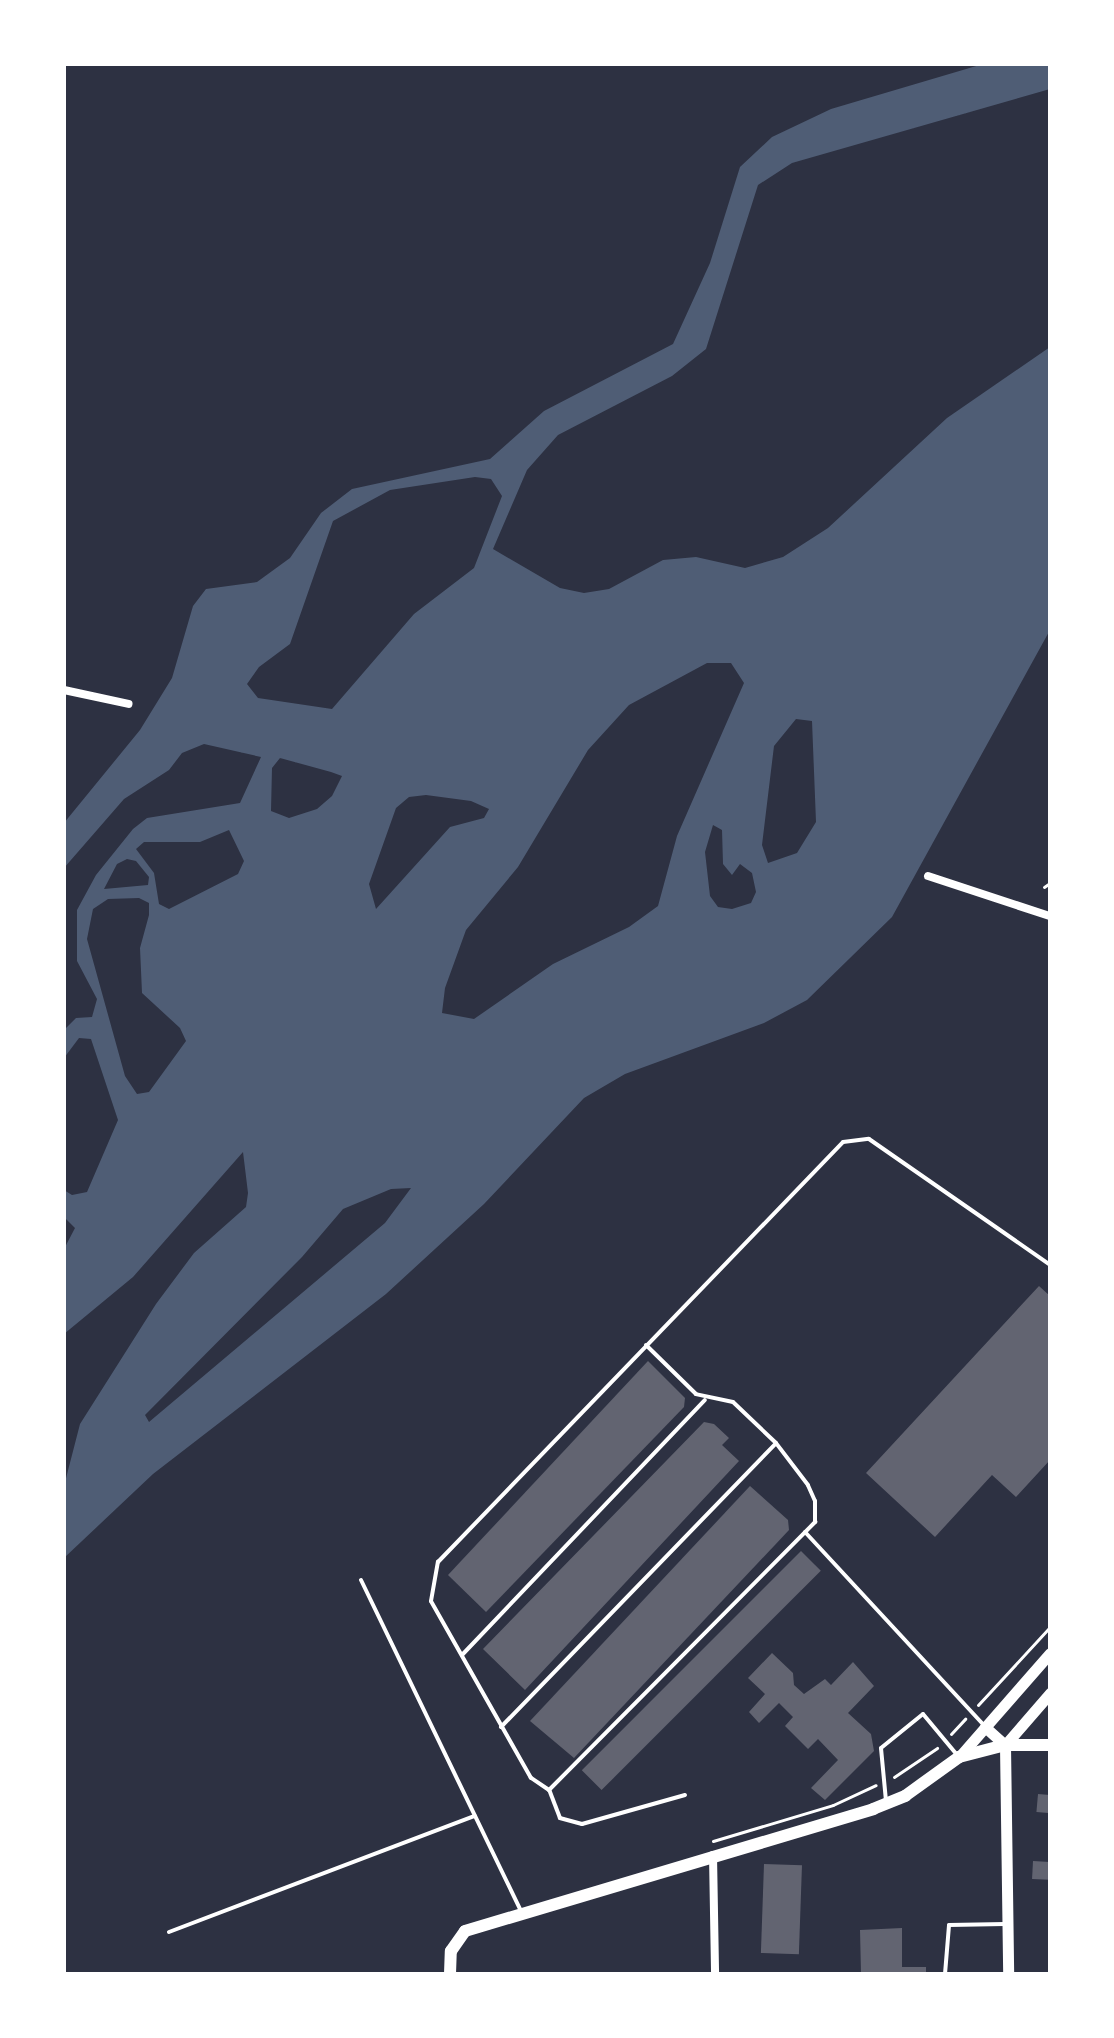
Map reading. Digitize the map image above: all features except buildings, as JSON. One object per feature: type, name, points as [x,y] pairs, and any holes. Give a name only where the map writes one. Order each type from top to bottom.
[{"type":"main road","points":[[450,1974],[457,1937],[522,1913],[713,1854],[817,1828],[886,1804],[959,1757],[1050,1653]]},
{"type":"main road","points":[[1008,1974],[1005,1745],[1050,1693]]},
{"type":"main road","points":[[985,1727],[1005,1745]]},
{"type":"main road","points":[[959,1757],[1005,1745],[1050,1745]]},
{"type":"street","points":[[64,690],[129,704]]},
{"type":"street","points":[[928,876],[1050,916]]},
{"type":"street","points":[[713,1854],[715,1974]]},
{"type":"lane","points":[[685,1795],[571,1825],[560,1818],[549,1790],[531,1778],[431,1601],[438,1562],[843,1142],[854,1137],[869,1139],[1050,1265]]},
{"type":"lane","points":[[549,1790],[815,1522],[815,1501],[776,1443],[733,1402],[705,1400],[646,1345]]},
{"type":"lane","points":[[462,1655],[705,1400]]},
{"type":"lane","points":[[501,1727],[776,1443]]},
{"type":"lane","points":[[805,1532],[985,1727]]},
{"type":"lane","points":[[361,1580],[522,1913]]},
{"type":"lane","points":[[886,1804],[881,1748],[923,1714],[959,1757]]},
{"type":"lane","points":[[169,1932],[475,1816]]},
{"type":"lane","points":[[945,1974],[949,1925],[1007,1924]]},
{"type":"path","points":[[1044,887],[1050,883]]},
{"type":"path","points":[[700,1845],[833,1805],[910,1770],[945,1740],[1050,1627]]},
{"type":"water","points":[[983,64],[1050,64],[1050,89],[792,163],[758,185],[706,349],[672,376],[558,435],[527,470],[493,549],[560,588],[584,593],[609,589],[663,560],[696,557],[745,568],[783,557],[828,528],[947,418],[1050,347],[1050,630],[892,917],[807,1000],[764,1023],[625,1074],[584,1098],[484,1204],[386,1294],[153,1474],[64,1558],[64,1486],[80,1424],[156,1304],[194,1253],[246,1207],[248,1193],[243,1152],[133,1277],[64,1334],[64,1249],[75,1228],[64,1217],[64,1190],[72,1195],[87,1192],[118,1120],[91,1039],[79,1038],[64,1058],[64,1030],[76,1018],[92,1017],[97,999],[77,961],[77,910],[96,875],[133,829],[147,818],[240,803],[261,757],[204,744],[182,753],[169,770],[124,799],[64,868],[64,823],[140,730],[172,678],[193,606],[206,589],[257,582],[290,558],[321,513],[352,489],[490,459],[544,411],[673,344],[710,263],[740,167],[772,137],[831,109]],"holes":[[[475,477],[491,479],[502,496],[474,568],[414,614],[332,709],[258,698],[247,684],[259,667],[290,644],[333,521],[390,490]],[[707,663],[731,663],[744,683],[677,836],[658,906],[629,927],[553,964],[474,1019],[442,1013],[445,988],[466,930],[518,867],[588,750],[629,705]],[[796,719],[812,721],[816,822],[797,853],[768,863],[762,845],[774,746]],[[280,758],[342,776],[332,796],[317,809],[289,818],[271,811],[272,768]],[[426,795],[471,801],[489,809],[484,818],[450,827],[376,909],[369,884],[396,808],[409,797]],[[713,825],[722,830],[723,864],[732,875],[740,864],[752,873],[756,892],[751,903],[732,909],[718,907],[710,896],[705,852]],[[229,830],[244,861],[238,874],[169,909],[159,904],[154,873],[136,849],[144,842],[200,842]],[[127,859],[136,861],[149,877],[148,885],[104,889],[117,864]],[[139,898],[149,903],[140,948],[142,993],[180,1028],[186,1041],[149,1092],[137,1094],[125,1076],[87,939],[93,909],[108,899]],[[411,1188],[385,1223],[149,1422],[145,1415],[302,1257],[343,1209],[391,1189]]]}]
